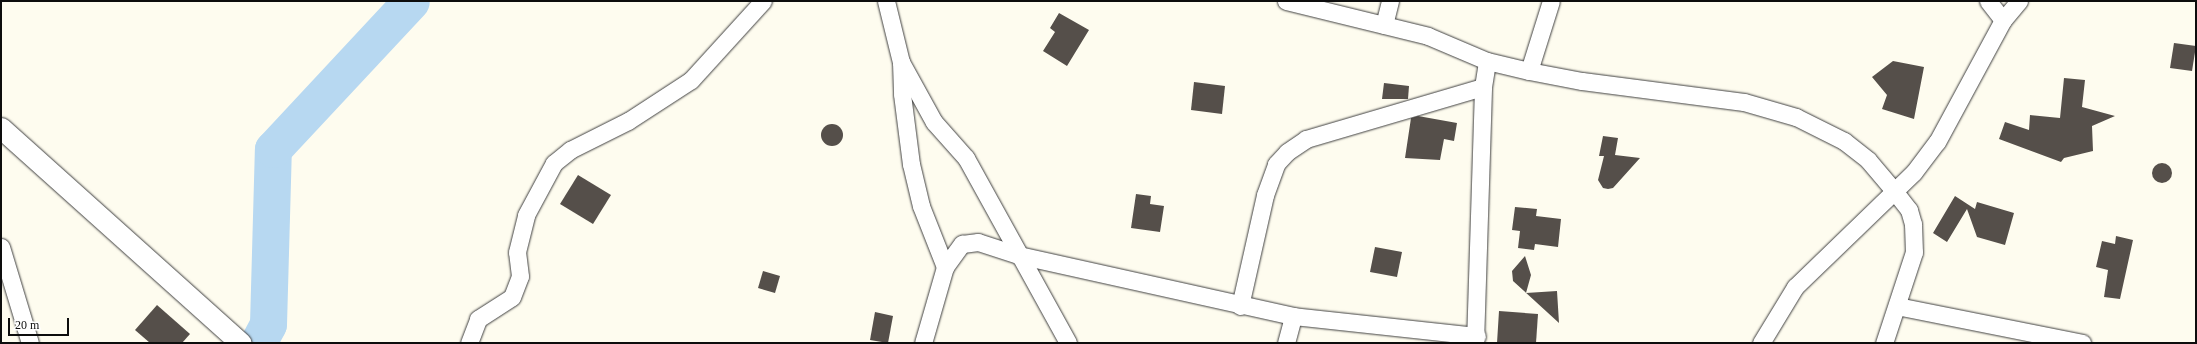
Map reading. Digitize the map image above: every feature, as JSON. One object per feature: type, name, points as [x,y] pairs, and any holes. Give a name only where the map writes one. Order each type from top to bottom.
[{"type":"street","points":[[469,343],[478,319],[504,303],[514,293],[520,276],[517,252],[526,215],[554,163],[570,150],[628,121],[691,80],[763,1]]},
{"type":"street","points":[[886,1],[901,62],[902,94],[911,164],[921,206],[945,267]]},
{"type":"street","points":[[1286,1],[1428,36],[1487,61],[1529,71],[1582,81],[1744,102],[1796,118],[1844,141],[1868,160],[1895,192],[1909,210],[1913,224],[1914,252],[1884,343]]},
{"type":"street","points":[[1384,25],[1390,1]]},
{"type":"street","points":[[1529,71],[1551,1]]},
{"type":"street","points":[[1988,1],[2003,20]]},
{"type":"street","points":[[1761,343],[1795,287],[1895,192],[1936,142],[2003,20],[2020,1]]},
{"type":"street","points":[[922,343],[945,267],[962,244],[978,242],[1018,255],[1240,306],[1294,316],[1476,340],[1483,87],[1487,61]]},
{"type":"street","points":[[901,62],[934,122],[966,158],[1018,255],[1068,343]]},
{"type":"street","points":[[1240,306],[1265,195],[1276,164],[1287,152],[1306,139],[1483,87]]},
{"type":"street","points":[[1,128],[241,343]]},
{"type":"street","points":[[1,247],[30,343]]},
{"type":"street","points":[[1897,306],[2082,343]]},
{"type":"street","points":[[1286,343],[1294,316]]},
{"type":"building","points":[[1059,13],[1089,30],[1067,66],[1043,51],[1055,32],[1050,28]]},
{"type":"building","points":[[2174,43],[2196,46],[2192,71],[2170,68]]},
{"type":"building","points":[[1893,61],[1924,67],[1914,119],[1882,109],[1887,95],[1872,77]]},
{"type":"building","points":[[2064,78],[2085,80],[2082,107],[2115,116],[2092,126],[2093,151],[2064,158],[2061,162],[1999,139],[2005,122],[2029,130],[2030,115],[2060,118]]},
{"type":"building","points":[[1194,82],[1225,86],[1222,114],[1191,110]]},
{"type":"building","points":[[1384,83],[1409,86],[1408,99],[1382,99]]},
{"type":"building","points":[[1418,116],[1457,123],[1454,141],[1444,139],[1440,160],[1405,158],[1411,118]]},
{"type":"building","points":[[832,124],[840,127],[843,135],[840,143],[832,146],[824,143],[821,135],[824,127]]},
{"type":"building","points":[[1603,136],[1618,138],[1615,155],[1640,158],[1613,188],[1608,189],[1603,188],[1598,180],[1604,156],[1599,156]]},
{"type":"building","points":[[2162,163],[2169,166],[2172,173],[2169,180],[2162,183],[2155,180],[2152,173],[2155,166]]},
{"type":"building","points":[[578,175],[611,195],[593,224],[560,204]]},
{"type":"building","points":[[1136,194],[1151,196],[1150,204],[1164,206],[1160,232],[1131,228]]},
{"type":"building","points":[[1955,196],[1975,209],[1977,202],[2014,213],[2005,245],[1977,237],[1967,209],[1947,242],[1933,233]]},
{"type":"building","points":[[1515,207],[1537,209],[1536,216],[1561,219],[1558,247],[1535,244],[1534,250],[1518,248],[1520,231],[1512,230]]},
{"type":"building","points":[[2116,236],[2133,240],[2120,299],[2104,297],[2108,270],[2096,267],[2102,241],[2115,244]]},
{"type":"building","points":[[1375,247],[1402,252],[1397,277],[1370,272]]},
{"type":"building","points":[[1525,256],[1531,275],[1526,293],[1513,281],[1512,271]]},
{"type":"building","points":[[763,271],[780,276],[775,293],[758,288]]},
{"type":"building","points":[[1557,291],[1559,323],[1526,293]]},
{"type":"building","points":[[157,305],[190,334],[182,343],[150,343],[135,330]]},
{"type":"building","points":[[1499,311],[1538,314],[1536,343],[1497,343]]},
{"type":"building","points":[[875,312],[893,316],[888,343],[870,340]]},
{"type":"waterway","points":[[258,343],[268,324],[273,149],[411,1]]}]
